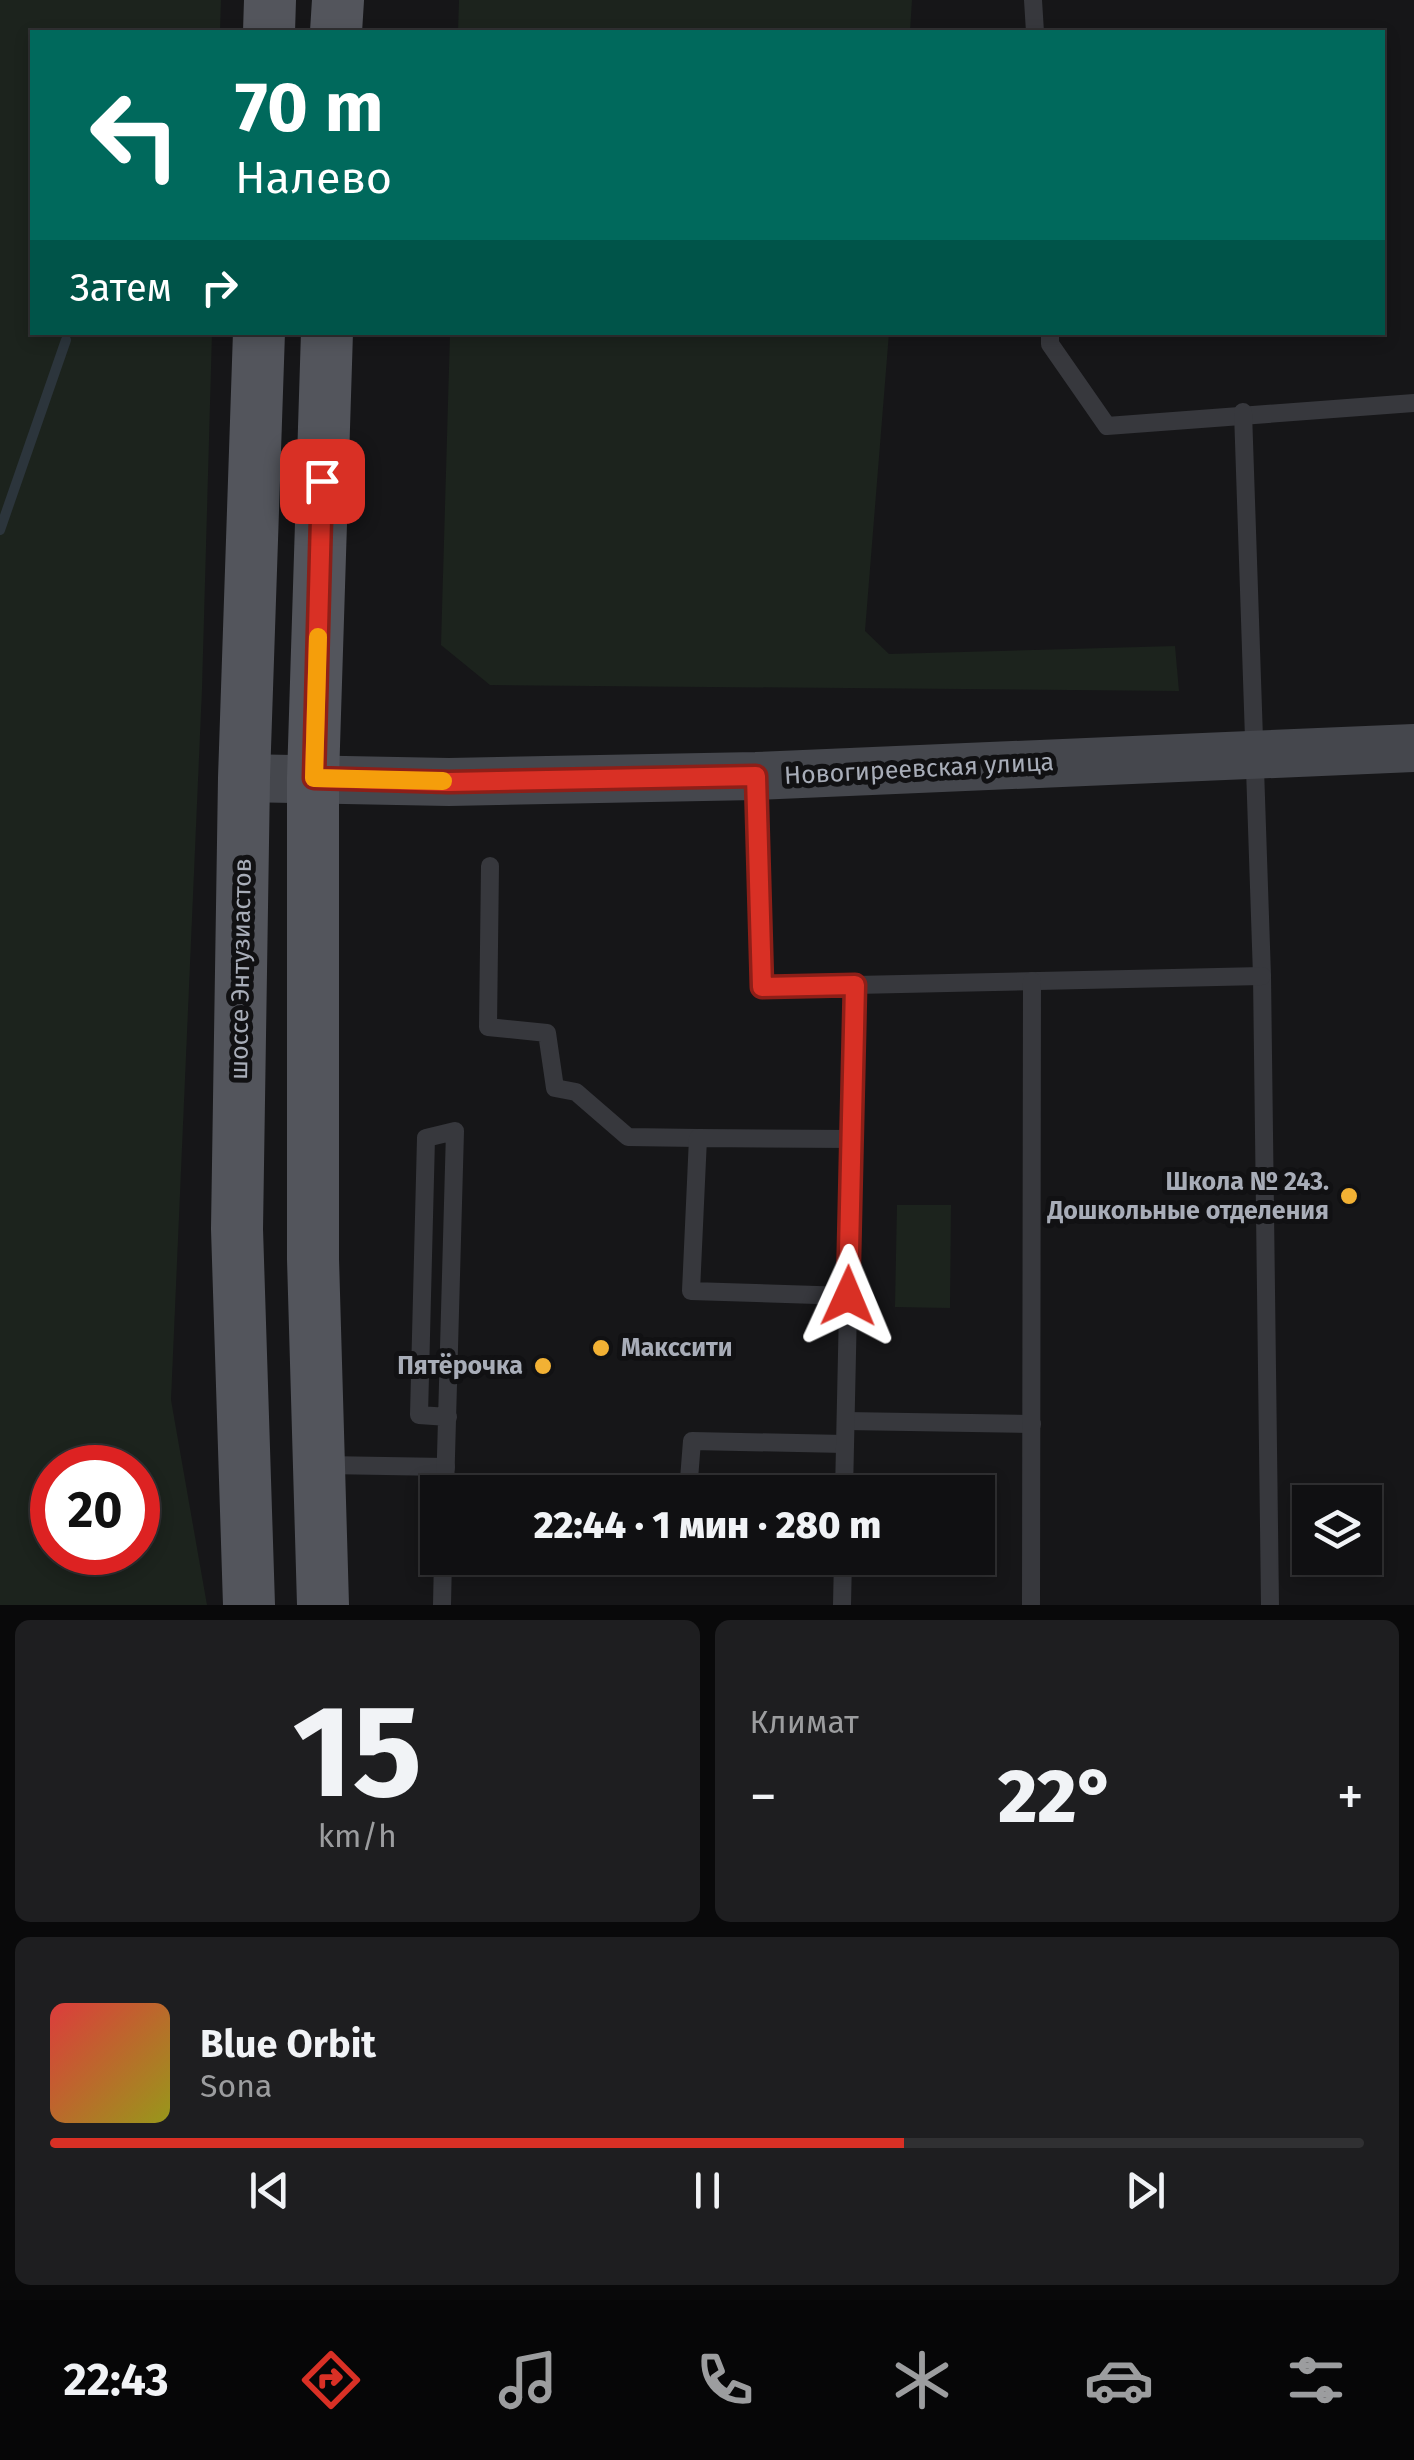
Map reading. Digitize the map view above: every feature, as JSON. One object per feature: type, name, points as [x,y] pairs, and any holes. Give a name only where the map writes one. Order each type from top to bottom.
[{"type":"main road","points":[[269,30],[270,0]]},
{"type":"main road","points":[[336,30],[338,0]]},
{"type":"main road","name":"шоссе Энтузиастов","points":[[249,1605],[237,1229],[244,778],[259,335]]},
{"type":"main road","points":[[323,1605],[312,1259],[314,778],[327,335]]},
{"type":"main road","name":"Новогиреевская улица","points":[[244,778],[449,782],[756,776],[1414,748]]},
{"type":"lane","points":[[1033,0],[1035,30]]},
{"type":"lane","points":[[1050,335],[1050,344],[1107,426],[1243,412],[1414,402]]},
{"type":"lane","points":[[1243,412],[1262,976],[1270,1605]]},
{"type":"lane","points":[[756,776],[762,987],[1262,976]]},
{"type":"lane","points":[[490,866],[488,1027],[548,1033],[556,1088],[576,1092],[628,1137],[852,1138]]},
{"type":"lane","points":[[1032,981],[1032,1605]]},
{"type":"lane","points":[[844,1475],[855,985]]},
{"type":"lane","points":[[446,1475],[448,1417],[455,1131],[426,1138],[422,1276],[419,1415],[448,1417]]},
{"type":"lane","points":[[698,1138],[690,1291],[848,1296]]},
{"type":"lane","points":[[846,1422],[1032,1424]]},
{"type":"lane","points":[[689,1475],[692,1442],[845,1444]]},
{"type":"lane","points":[[319,1465],[446,1467]]},
{"type":"lane","points":[[442,1605],[443,1575]]},
{"type":"lane","points":[[842,1605],[843,1575]]},
{"type":"shaded area","points":[[0,0],[221,0],[220,30],[30,30],[30,335],[212,335],[202,689],[171,1400],[207,1605],[0,1605]]},
{"type":"shaded area","points":[[459,0],[912,0],[910,30],[458,30]]},
{"type":"shaded area","points":[[450,335],[889,335],[865,631],[889,654],[1175,646],[1179,691],[490,685],[441,645]]},
{"type":"shaded area","points":[[897,1205],[951,1205],[950,1308],[895,1307]]},
{"type":"waterway","points":[[0,530],[66,340]]},
{"type":"slow traffic","points":[[318,637],[314,778],[443,781]]},
{"type":"place","name":"Школа № 243. Дошкольные отделения","points":[[1349,1196]]},
{"type":"place","name":"Макссити","points":[[601,1348]]},
{"type":"place","name":"Пятёрочка","points":[[543,1366]]},
{"type":"route","points":[[322,481],[314,778],[449,782],[756,776],[762,987],[855,985],[848,1296]]}]
